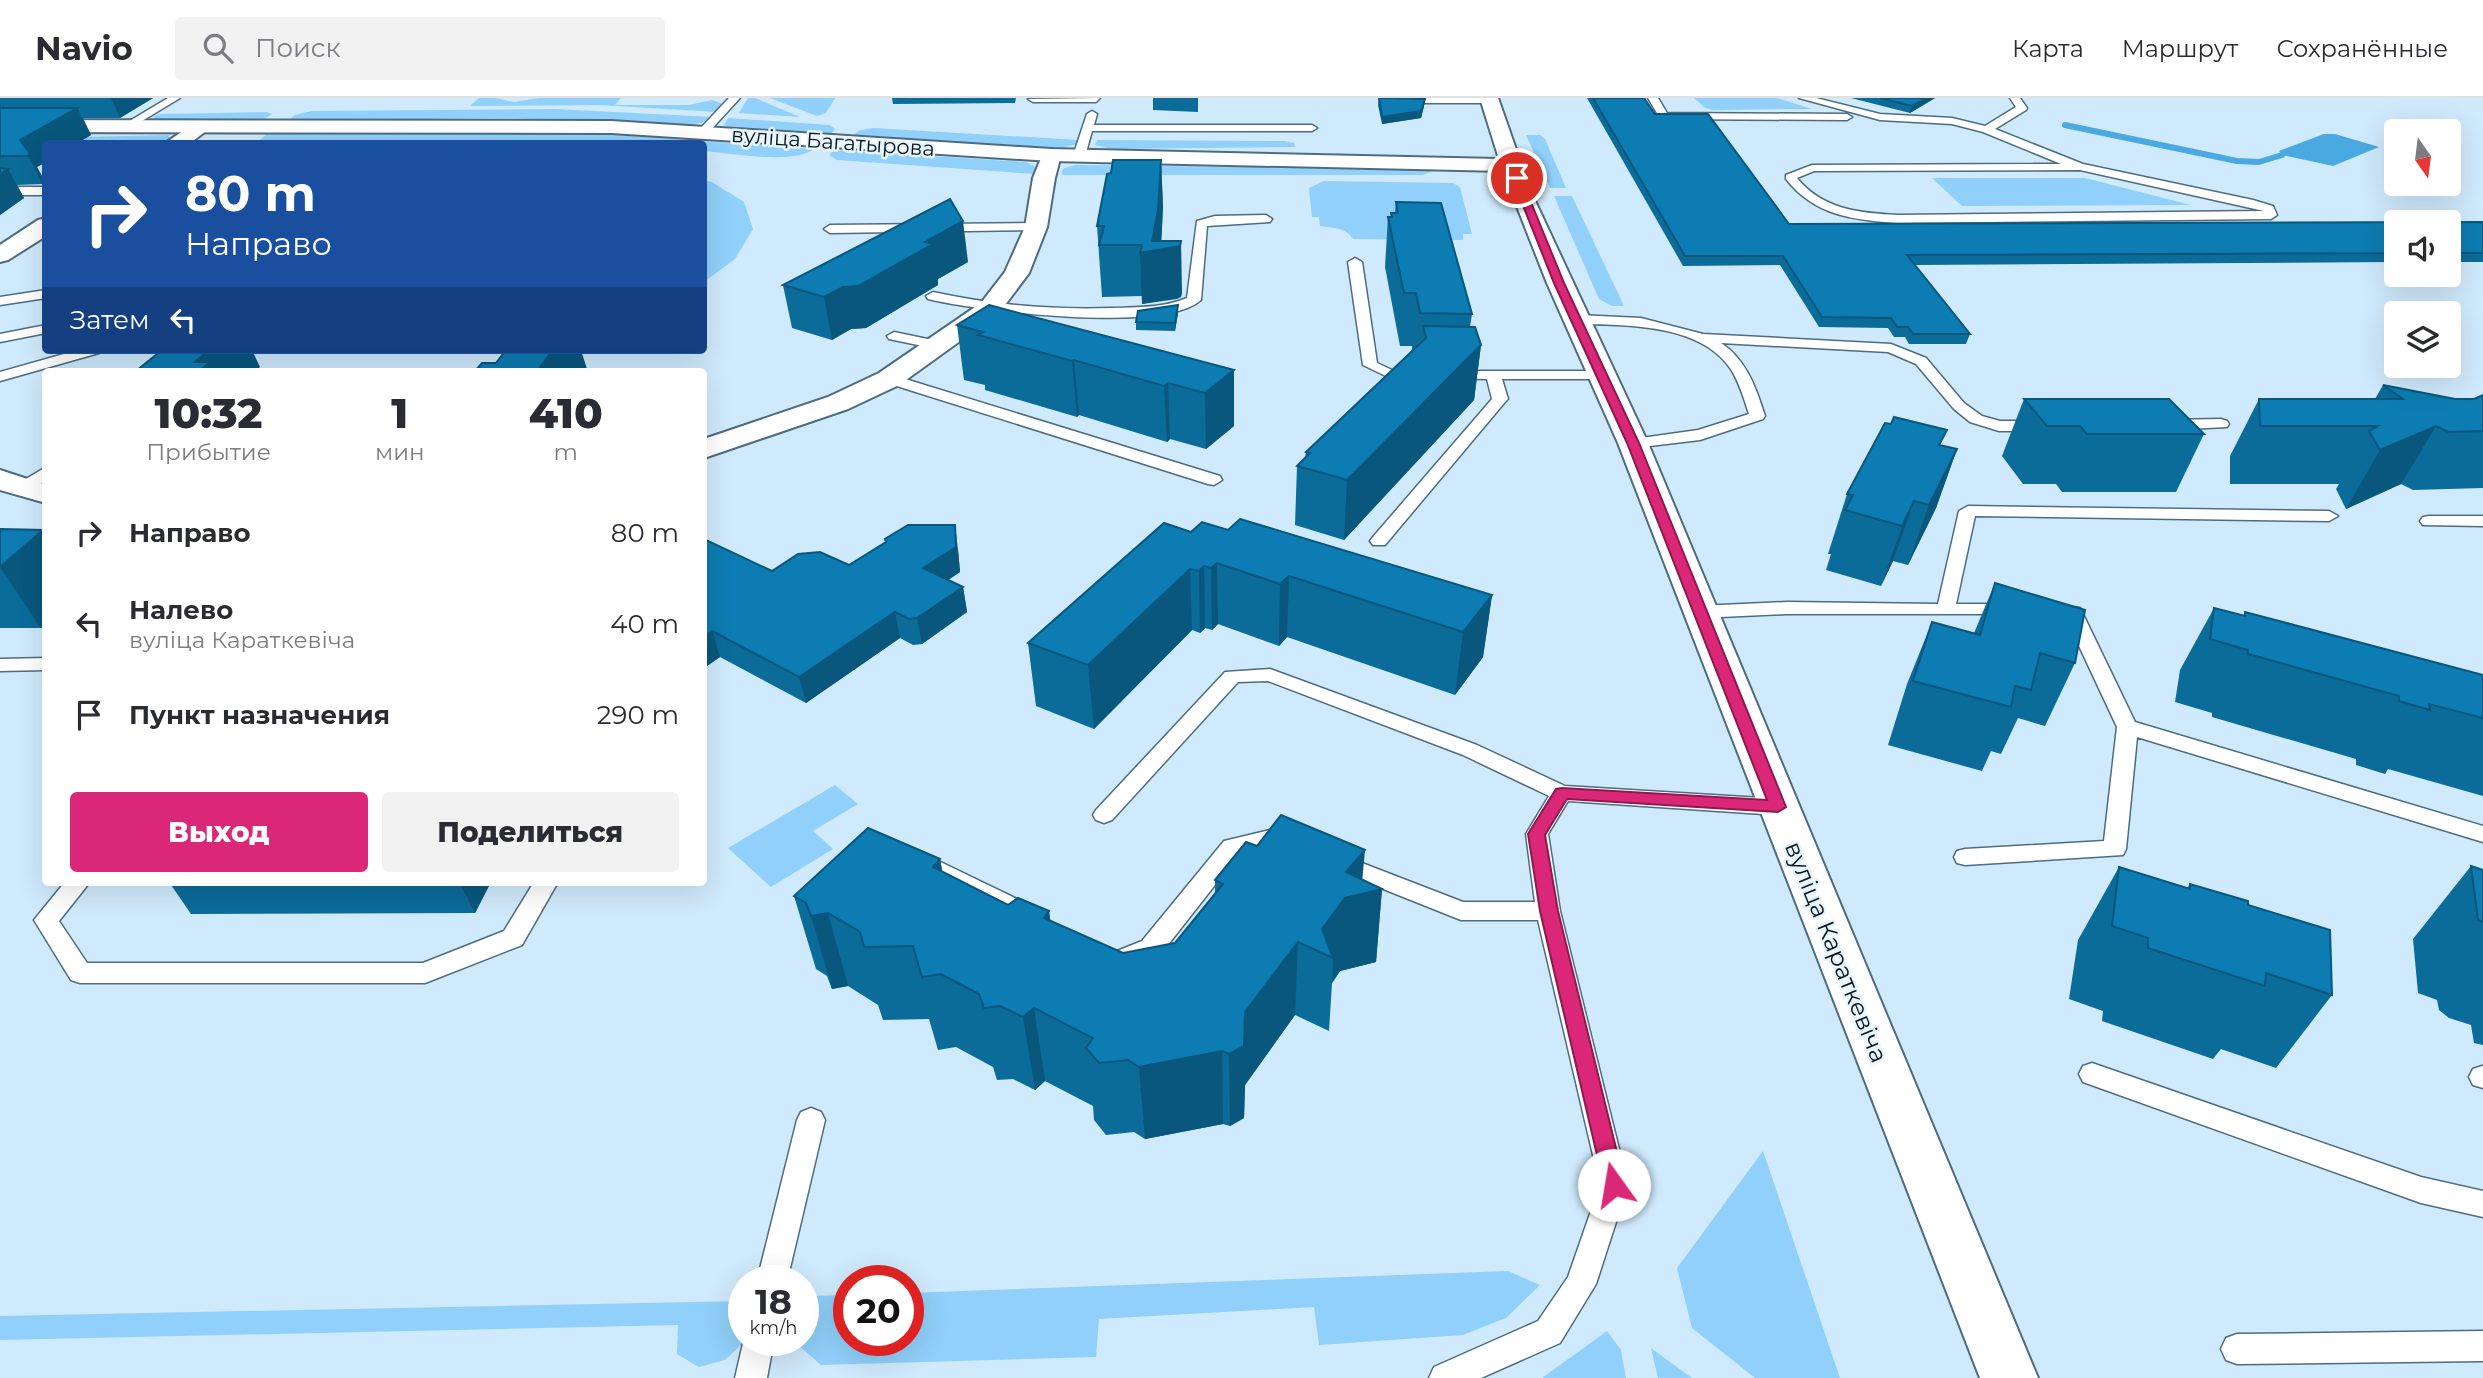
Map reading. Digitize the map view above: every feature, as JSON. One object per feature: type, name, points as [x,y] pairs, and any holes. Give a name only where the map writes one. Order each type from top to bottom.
[{"type":"street","name":"вуліца Караткевіча","points":[[1489,99],[1511,158],[1520,192],[1633,443],[2009,1378]]},
{"type":"street","name":"вуліца Багатырова","points":[[0,126],[200,128],[534,125],[1079,156],[1279,162],[1511,158]]},
{"type":"street","name":"вуліца Багатырова","points":[[0,135],[123,128]]},
{"type":"street","points":[[180,140],[200,128]]},
{"type":"street","points":[[707,448],[838,403],[889,379],[990,308],[1017,273],[1036,227],[1051,155]]},
{"type":"street","points":[[0,255],[42,228]]},
{"type":"lane","points":[[123,128],[175,98]]},
{"type":"lane","points":[[702,133],[735,98]]},
{"type":"lane","points":[[1653,98],[1664,116],[1880,117],[1952,121],[1987,131],[2080,167],[2249,203],[2269,209],[2271,215],[1912,219],[1844,215],[1812,200],[1797,188],[1790,177],[1812,168],[2080,167]]},
{"type":"lane","points":[[1804,98],[1880,117]]},
{"type":"lane","points":[[1987,131],[2022,108],[2015,98]]},
{"type":"lane","points":[[1033,99],[1096,99],[1079,156]]},
{"type":"lane","points":[[1383,100],[1489,99]]},
{"type":"lane","points":[[1089,128],[1312,128]]},
{"type":"lane","points":[[0,191],[42,191]]},
{"type":"lane","points":[[933,296],[990,308],[1058,314],[1173,310],[1194,300],[1201,224],[1215,220],[1266,219]]},
{"type":"lane","points":[[830,229],[1036,227]]},
{"type":"lane","points":[[1354,262],[1370,365],[1390,374],[1603,375]]},
{"type":"lane","points":[[0,302],[42,295]]},
{"type":"lane","points":[[1577,319],[1639,321],[1703,338],[1891,348],[1920,361],[1959,406],[1976,419],[1999,426],[2054,426]]},
{"type":"lane","points":[[0,338],[42,330]]},
{"type":"lane","points":[[894,336],[937,345]]},
{"type":"lane","points":[[1633,443],[1700,435],[1757,416],[1750,393],[1734,363],[1703,338]]},
{"type":"lane","points":[[0,377],[80,354]]},
{"type":"lane","points":[[1379,541],[1500,399],[1493,375]]},
{"type":"lane","points":[[889,379],[1214,480]]},
{"type":"lane","points":[[2152,425],[2221,424]]},
{"type":"lane","points":[[1945,608],[1968,511],[2329,516]]},
{"type":"lane","points":[[2429,521],[2483,521]]},
{"type":"lane","points":[[1699,612],[1787,608],[1945,608],[2073,612],[2127,727],[2115,849],[1965,857]]},
{"type":"lane","points":[[0,665],[42,664]]},
{"type":"lane","points":[[1104,815],[1232,676],[1270,675],[1470,750],[1562,793],[1778,807]]},
{"type":"lane","points":[[2127,727],[2483,834]]},
{"type":"lane","points":[[1445,1378],[1549,1332],[1581,1284],[1614,1185],[1549,911],[1537,834],[1562,793]]},
{"type":"lane","points":[[1108,954],[1120,960],[1151,948],[1232,847],[1270,838],[1298,846],[1461,911],[1549,911]]},
{"type":"lane","points":[[926,863],[1060,930]]},
{"type":"lane","points":[[75,886],[46,920],[80,973],[425,973],[513,938],[544,886]]},
{"type":"lane","points":[[2092,1074],[2421,1189],[2483,1204]]},
{"type":"lane","points":[[776,1265],[811,1120]]},
{"type":"lane","points":[[2237,1349],[2483,1346]]},
{"type":"lane","points":[[751,1378],[756,1356]]},
{"type":"shaded area","points":[[479,98],[514,102],[539,98],[621,98],[615,105],[689,105],[712,100],[723,104],[717,112],[600,105],[470,106]]},
{"type":"shaded area","points":[[748,98],[755,98],[800,117],[739,113]]},
{"type":"shaded area","points":[[770,98],[835,98],[826,113],[817,116]]},
{"type":"shaded area","points":[[1694,98],[1777,98],[1812,109],[1713,110],[1705,108]]},
{"type":"shaded area","points":[[556,109],[712,117],[701,123],[688,125],[506,118],[288,121],[295,115],[311,111]]},
{"type":"shaded area","points":[[159,114],[272,114],[262,121],[159,122],[153,117]]},
{"type":"shaded area","points":[[728,118],[829,125],[835,129],[830,135],[730,128],[724,125]]},
{"type":"shaded area","points":[[873,128],[1079,140],[1077,144],[1057,149],[852,136],[860,130]]},
{"type":"shaded area","points":[[478,132],[616,135],[687,140],[260,140],[267,134]]},
{"type":"shaded area","points":[[2324,134],[2335,134],[2379,147],[2333,166],[2282,155],[2279,151]]},
{"type":"shaded area","points":[[169,135],[170,140],[42,140],[42,144],[0,139]]},
{"type":"shaded area","points":[[1526,135],[1540,135],[1545,139],[1566,188],[1550,188]]},
{"type":"shaded area","points":[[1097,140],[1284,141],[1294,143],[1295,147],[1112,149],[1095,145]]},
{"type":"shaded area","points":[[707,141],[814,149],[792,156],[707,151]]},
{"type":"shaded area","points":[[834,150],[1026,162],[1040,169],[1035,174],[837,160],[829,155]]},
{"type":"shaded area","points":[[1076,165],[1439,169],[1422,175],[1063,175],[1061,172],[1064,168]]},
{"type":"shaded area","points":[[1932,178],[2085,178],[2191,205],[1962,206]]},
{"type":"shaded area","points":[[707,181],[744,202],[753,229],[735,259],[707,280]]},
{"type":"shaded area","points":[[1324,181],[1453,183],[1460,187],[1472,234],[1463,234],[1463,240],[1353,239],[1343,230],[1320,226],[1319,217],[1312,217],[1309,188]]},
{"type":"shaded area","points":[[1554,196],[1572,196],[1624,306],[1612,306],[1599,299]]},
{"type":"shaded area","points":[[835,785],[858,804],[813,831],[833,849],[771,887],[728,848]]},
{"type":"shaded area","points":[[1763,1151],[1840,1378],[1755,1378],[1692,1328],[1677,1268]]},
{"type":"shaded area","points":[[1508,1271],[1540,1285],[1506,1318],[1463,1335],[1319,1345],[1314,1307],[1099,1319],[1096,1357],[821,1365],[811,1356],[819,1356],[819,1296],[833,1295],[833,1356],[924,1356],[924,1292]]},
{"type":"shaded area","points":[[728,1301],[729,1356],[725,1360],[699,1367],[677,1354],[678,1325],[0,1340],[0,1316]]},
{"type":"shaded area","points":[[1607,1331],[1621,1350],[1626,1378],[1542,1378]]},
{"type":"shaded area","points":[[1651,1348],[1692,1378],[1658,1378]]},
{"type":"building","points":[[1379,98],[1425,99],[1421,111],[1382,117]]},
{"type":"building","points":[[1593,98],[1644,98],[1655,114],[1708,114],[1789,224],[2384,222],[2384,253],[1907,255],[1970,334],[1913,334],[1908,327],[1897,327],[1891,318],[1822,317],[1783,256],[1685,256]]},
{"type":"building","points":[[1880,98],[1926,98],[1912,106]]},
{"type":"building","points":[[0,108],[77,108],[20,140],[30,154],[28,156],[0,156]]},
{"type":"building","points":[[1113,160],[1161,160],[1158,210],[1152,241],[1181,241],[1180,246],[1140,253],[1142,245],[1099,245],[1104,226],[1097,226],[1107,174],[1111,173]]},
{"type":"building","points":[[950,199],[963,221],[925,242],[933,244],[858,286],[843,287],[824,297],[783,285]]},
{"type":"building","points":[[1396,202],[1441,203],[1472,314],[1420,313],[1416,293],[1404,293],[1388,217],[1392,217],[1391,213],[1398,213]]},
{"type":"building","points":[[2461,222],[2483,222],[2483,253],[2461,253]]},
{"type":"building","points":[[989,305],[1234,370],[1205,393],[1168,383],[1164,386],[1072,361],[978,335],[983,332],[957,325]]},
{"type":"building","points":[[1178,305],[1175,323],[1136,322],[1138,311]]},
{"type":"building","points":[[1423,326],[1475,327],[1481,345],[1347,480],[1297,466],[1310,453],[1306,452],[1426,338]]},
{"type":"building","points":[[157,354],[204,354],[195,362],[210,362],[203,368],[140,368]]},
{"type":"building","points":[[503,354],[550,354],[539,368],[478,368],[482,363],[496,363]]},
{"type":"building","points":[[2383,385],[2455,399],[2474,399],[2483,395],[2483,431],[2448,432],[2436,426],[2380,450],[2369,431],[2378,426],[2260,426],[2259,399],[2403,399]]},
{"type":"building","points":[[2024,399],[2169,399],[2204,434],[2087,434],[2080,426],[2047,426]]},
{"type":"building","points":[[1894,417],[1947,430],[1939,445],[1957,449],[1929,505],[1914,501],[1902,526],[1845,510],[1853,495],[1847,494],[1885,423],[1891,424]]},
{"type":"building","points":[[1240,519],[1492,595],[1463,632],[1289,576],[1280,584],[1217,563],[1211,568],[1204,566],[1199,571],[1190,569],[1088,665],[1028,643],[1164,523],[1191,532],[1202,522],[1228,530]]},
{"type":"building","points":[[908,525],[955,525],[956,547],[923,568],[963,587],[917,618],[909,619],[895,612],[799,677],[712,631],[707,635],[707,540],[772,571],[798,554],[820,552],[849,565],[886,542],[885,539]]},
{"type":"building","points":[[0,529],[42,530],[42,531],[0,567]]},
{"type":"building","points":[[1995,583],[2085,610],[2075,663],[2040,653],[2031,690],[2015,686],[2011,707],[1913,681],[1932,622],[1980,635]]},
{"type":"building","points":[[2214,608],[2245,616],[2245,612],[2483,675],[2483,718],[2429,704],[2430,710],[2399,701],[2399,696],[2248,654],[2248,650],[2210,639]]},
{"type":"building","points":[[1281,815],[1365,850],[1346,872],[1382,889],[1345,898],[1322,929],[1333,958],[1298,942],[1245,1012],[1244,1046],[1229,1054],[1222,1051],[1139,1067],[1128,1060],[1099,1063],[1086,1048],[1093,1038],[1034,1008],[1023,1017],[1000,1006],[984,1008],[979,994],[941,974],[922,977],[913,946],[864,947],[860,932],[828,913],[811,916],[806,903],[794,896],[868,828],[940,859],[933,867],[1008,905],[1018,898],[1049,911],[1044,918],[1123,953],[1175,943],[1223,884],[1215,880],[1246,842],[1257,846]]},
{"type":"building","points":[[2471,866],[2483,870],[2483,922],[2478,920]]},
{"type":"building","points":[[2119,867],[2190,889],[2190,884],[2248,901],[2248,905],[2330,930],[2332,995],[2266,973],[2265,986],[2148,948],[2148,938],[2112,926]]},
{"type":"waterway","points":[[2065,125],[2237,161],[2259,162],[2282,155]]},
{"type":"route","points":[[1517,178],[1520,192],[1559,283],[1633,443],[1778,807],[1562,793],[1537,834],[1549,911],[1614,1185]]}]
